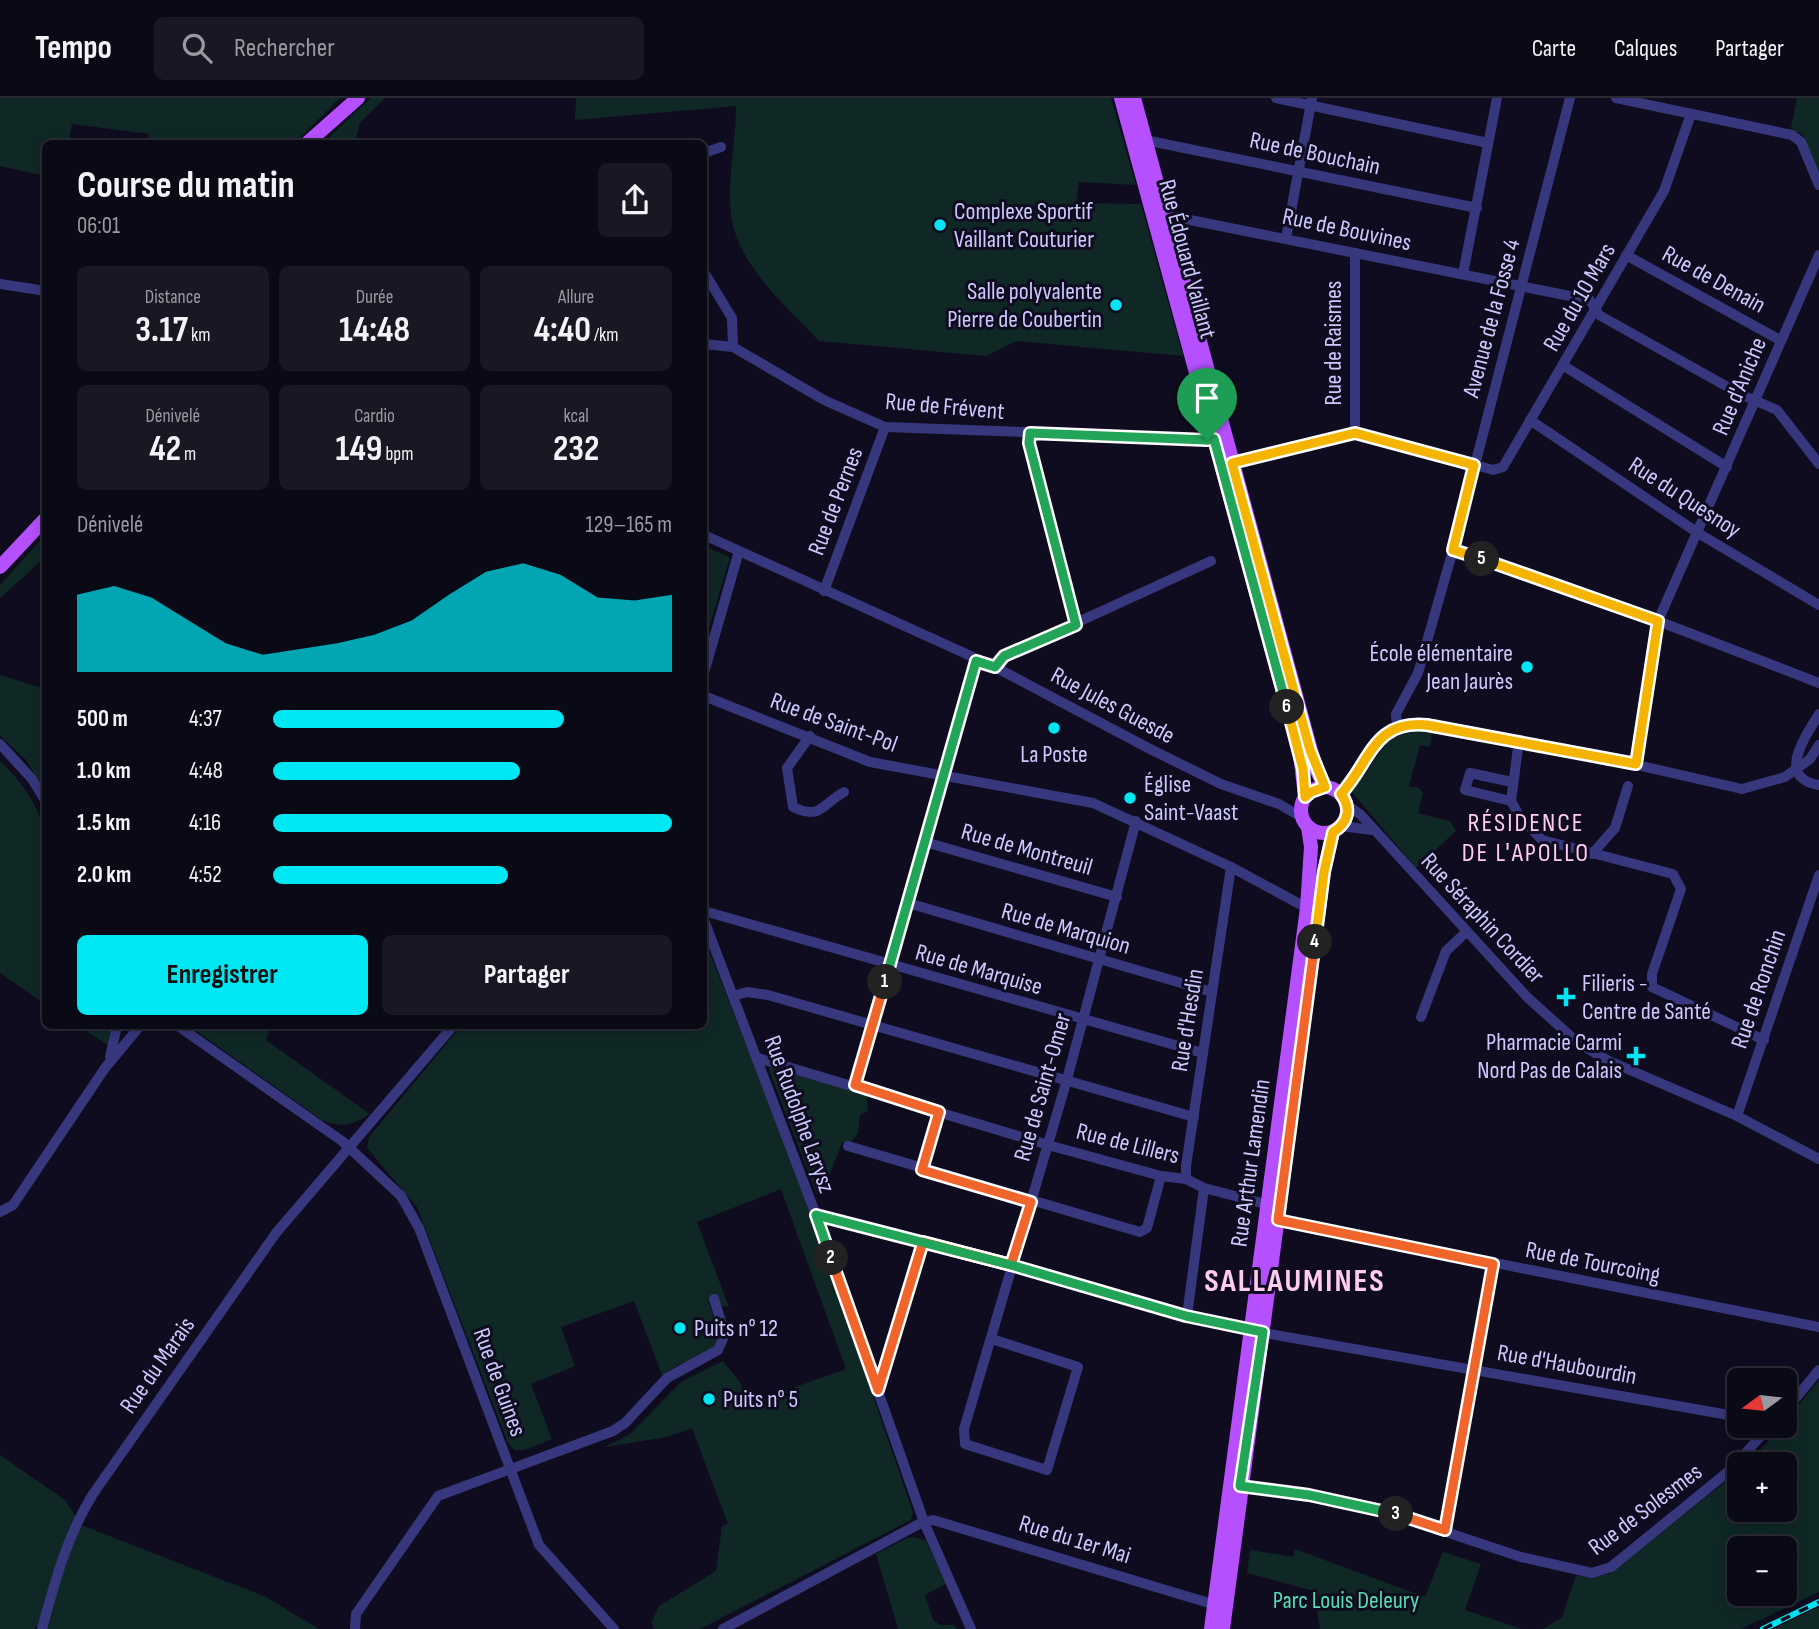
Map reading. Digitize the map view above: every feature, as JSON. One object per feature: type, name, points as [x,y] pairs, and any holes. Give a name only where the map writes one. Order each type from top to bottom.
[{"type":"main road","points":[[310,140],[358,98]]},
{"type":"main road","name":"Rue Édouard Vaillant","points":[[1121,98],[1300,754],[1304,799]]},
{"type":"main road","name":"Rue Édouard Vaillant","points":[[1134,98],[1310,750],[1325,787]]},
{"type":"main road","points":[[320,140],[343,111]]},
{"type":"main road","points":[[0,567],[42,522]]},
{"type":"main road","points":[[1325,787],[1344,800],[1347,816],[1337,829],[1324,834],[1305,823],[1304,799],[1311,792],[1325,787]]},
{"type":"main road","name":"Rue Arthur Lamendin","points":[[1275,1211],[1307,908],[1311,847],[1305,823]]},
{"type":"main road","name":"Rue Arthur Lamendin","points":[[1223,1629],[1220,1606],[1257,1331],[1324,872],[1337,829]]},
{"type":"main road","name":"Rue Arthur Lamendin","points":[[1211,1629],[1220,1606],[1240,1486],[1257,1331]]},
{"type":"street","points":[[1276,98],[1311,102],[1488,143]]},
{"type":"street","points":[[1463,275],[1497,98]]},
{"type":"street","name":"Avenue de la Fosse 4","points":[[1453,550],[1570,98]]},
{"type":"street","points":[[1616,98],[1792,135],[1801,142],[1819,185]]},
{"type":"street","points":[[1286,238],[1311,102]]},
{"type":"street","name":"Rue du 10 Mars","points":[[1474,465],[1493,470],[1503,467],[1664,191],[1691,114]]},
{"type":"street","name":"Rue de Bouchain","points":[[1145,140],[1476,208]]},
{"type":"street","points":[[707,152],[721,147]]},
{"type":"street","name":"Rue de Bouvines","points":[[1165,215],[1590,300],[1599,315],[1784,415],[1819,464]]},
{"type":"street","name":"Rue de Raismes","points":[[1355,253],[1355,433]]},
{"type":"street","name":"Rue de Denain","points":[[1626,255],[1780,340]]},
{"type":"street","name":"Rue d'Aniche","points":[[1636,764],[1658,621],[1819,255]]},
{"type":"street","points":[[707,277],[732,318],[733,347],[707,344]]},
{"type":"street","points":[[0,284],[42,290]]},
{"type":"street","name":"Rue de Frévent","points":[[733,347],[824,400],[885,426],[1214,439]]},
{"type":"street","points":[[1564,366],[1727,467]]},
{"type":"street","name":"Rue du Quesnoy","points":[[1530,420],[1698,533],[1819,605]]},
{"type":"street","name":"Rue de Pernes","points":[[824,591],[885,426]]},
{"type":"street","points":[[1030,433],[1029,443],[1076,625]]},
{"type":"street","points":[[1232,463],[1355,433],[1474,465]]},
{"type":"street","name":"Rue Jules Guesde","points":[[707,536],[976,661],[995,667],[1221,784],[1279,804],[1305,823]]},
{"type":"street","points":[[1396,726],[1396,714],[1418,673],[1453,550],[1658,621],[1819,683]]},
{"type":"street","points":[[707,663],[739,551]]},
{"type":"street","points":[[995,667],[1004,656],[1211,561]]},
{"type":"street","points":[[855,1085],[976,661]]},
{"type":"street","name":"Rue de Saint-Pol","points":[[707,697],[870,762],[943,778],[1093,803],[1231,867],[1307,908]]},
{"type":"street","points":[[1819,714],[1798,747],[1797,770],[1808,783],[1819,785]]},
{"type":"street","points":[[1344,800],[1382,735],[1396,726],[1427,725],[1519,740],[1742,789],[1769,783],[1797,770],[1819,745]]},
{"type":"street","points":[[810,736],[787,768],[793,807],[808,814],[820,812],[831,800],[844,792]]},
{"type":"street","points":[[1519,740],[1511,801],[1519,815],[1542,839],[1592,855],[1673,874],[1681,889],[1652,974],[1652,987],[1763,1040]]},
{"type":"street","points":[[0,744],[32,779],[42,795]]},
{"type":"street","points":[[1511,801],[1465,790],[1470,773],[1512,782]]},
{"type":"street","points":[[1592,855],[1615,828],[1628,786]]},
{"type":"street","name":"Rue Jules Guesde","points":[[1279,804],[1304,799]]},
{"type":"street","name":"Rue Séraphin Cordier","points":[[1344,800],[1535,1005],[1578,1043],[1609,1061],[1737,1116],[1819,1159]]},
{"type":"street","name":"Rue de Saint-Omer","points":[[992,1339],[1078,1367],[1047,1470],[965,1444],[964,1429],[1066,1083],[1136,821]]},
{"type":"street","points":[[1337,829],[1357,826],[1375,832]]},
{"type":"street","name":"Rue de Montreuil","points":[[925,842],[1117,897]]},
{"type":"street","name":"Rue d'Hesdin","points":[[1186,1179],[1231,867]]},
{"type":"street","name":"Rue de Ronchin","points":[[1737,1116],[1819,875]]},
{"type":"street","name":"Rue de Marquion","points":[[908,903],[1212,992]]},
{"type":"street","name":"Rue de Marquise","points":[[707,912],[1203,1053]]},
{"type":"street","name":"Rue Rudolphe Larysz","points":[[707,928],[816,1215],[923,1522],[971,1629]]},
{"type":"street","points":[[1420,1017],[1446,951],[1466,932]]},
{"type":"street","points":[[733,996],[747,992],[768,995],[1066,1083],[1194,1117]]},
{"type":"street","points":[[109,1063],[116,1029]]},
{"type":"street","points":[[0,1212],[13,1205],[109,1063],[138,1029]]},
{"type":"street","name":"Rue de Guines","points":[[182,1029],[349,1149],[390,1185],[410,1209],[534,1534],[545,1555],[614,1629]]},
{"type":"street","name":"Rue du Marais","points":[[42,1629],[61,1558],[78,1517],[93,1494],[244,1276],[450,1029]]},
{"type":"street","name":"Rue de Lillers","points":[[758,1058],[1048,1145],[1161,1176],[1186,1179],[1204,1188],[1275,1211]]},
{"type":"street","points":[[922,1170],[939,1112]]},
{"type":"street","points":[[848,1146],[922,1170],[1140,1232],[1147,1228],[1161,1176]]},
{"type":"street","points":[[1186,1316],[1204,1188]]},
{"type":"street","name":"Rue de Tourcoing","points":[[1275,1211],[1337,1233],[1819,1327]]},
{"type":"street","name":"Rue d'Haubourdin","points":[[816,1215],[1011,1265],[1186,1316],[1727,1415]]},
{"type":"street","points":[[878,1390],[923,1242]]},
{"type":"street","points":[[1445,1530],[1493,1264]]},
{"type":"street","points":[[355,1629],[356,1614],[438,1496],[612,1431],[625,1423],[667,1378],[718,1350],[724,1336],[714,1299]]},
{"type":"street","points":[[1797,1397],[1819,1370]]},
{"type":"street","name":"Rue de Solesmes","points":[[1240,1486],[1371,1507],[1521,1557],[1600,1572],[1729,1471],[1758,1438]]},
{"type":"street","name":"Rue du 1er Mai","points":[[923,1522],[940,1521],[1220,1606]]},
{"type":"street","points":[[723,1629],[923,1522]]},
{"type":"green space","points":[[0,98],[340,98],[298,140],[148,140],[149,134],[72,124],[69,140],[42,140],[42,175],[0,166]]},
{"type":"green space","points":[[371,98],[385,98],[360,123],[356,140],[326,140]]},
{"type":"green space","name":"Complexe Sportif Vaillant Couturier","points":[[576,98],[1111,98],[1136,185],[1079,182],[1076,203],[1141,204],[1183,356],[1017,341],[986,356],[819,341],[765,284],[743,251],[735,233],[730,188],[736,106],[575,120]]},
{"type":"green space","points":[[1797,98],[1819,98],[1819,174],[1803,135],[1791,128]]},
{"type":"green space","points":[[42,538],[42,560],[0,598],[0,585]]},
{"type":"green space","points":[[707,547],[730,557],[707,635]]},
{"type":"green space","points":[[0,675],[42,688],[42,785],[25,759],[0,736]]},
{"type":"green space","points":[[1418,731],[1432,733],[1430,747],[1420,745],[1409,786],[1419,788],[1423,793],[1418,813],[1450,821],[1456,831],[1416,868],[1352,792],[1390,738]]},
{"type":"green space","points":[[0,761],[28,794],[42,823],[42,1002],[0,973]]},
{"type":"green space","points":[[707,946],[792,1162],[913,1512],[911,1520],[700,1629],[655,1629],[651,1623],[659,1606],[716,1571],[722,1526],[728,1524],[692,1428],[667,1437],[605,1447],[629,1435],[681,1382],[723,1361],[739,1381],[750,1403],[846,1369],[781,1189],[697,1222],[729,1307],[722,1306],[717,1297],[708,1301],[717,1334],[715,1344],[709,1350],[662,1375],[634,1301],[561,1327],[575,1366],[531,1384],[552,1439],[525,1450],[514,1450],[508,1443],[417,1207],[367,1148],[369,1137],[459,1029],[707,1029]]},
{"type":"green space","points":[[83,1029],[112,1029],[109,1046]]},
{"type":"green space","points":[[193,1029],[271,1029],[266,1040],[370,1114],[347,1124],[322,1120]]},
{"type":"green space","points":[[771,1066],[867,1096],[868,1111],[860,1115],[858,1133],[851,1142],[842,1143],[821,1196],[817,1195],[769,1070]]},
{"type":"green space","points":[[1819,1380],[1819,1592],[1797,1602],[1797,1536],[1727,1536],[1727,1606],[1789,1606],[1741,1629],[1543,1629],[1562,1617],[1576,1576],[1609,1574],[1727,1481],[1727,1522],[1797,1522],[1797,1452],[1758,1452],[1771,1438],[1797,1438],[1797,1407]]},
{"type":"green space","points":[[0,1455],[65,1500],[81,1525],[264,1596],[319,1629],[45,1629],[36,1626],[34,1629],[0,1629]]},
{"type":"green space","points":[[914,1537],[926,1541],[946,1584],[925,1595],[933,1620],[940,1625],[954,1625],[956,1629],[898,1629],[876,1554]]},
{"type":"green space","name":"Parc Louis Deleury","points":[[1295,1549],[1425,1597],[1443,1552],[1481,1564],[1465,1610],[1522,1629],[1320,1629],[1314,1591],[1247,1573],[1250,1550],[1293,1557]]},
{"type":"green space","points":[[1819,1607],[1819,1629],[1773,1629]]},
{"type":"railway","points":[[1763,1629],[1819,1602]]},
{"type":"place","name":"Complexe Sportif Vaillant Couturier","points":[[940,225]]},
{"type":"place","name":"Salle polyvalente Pierre de Coubertin","points":[[1116,305]]},
{"type":"place","name":"École élémentaire Jean Jaurès","points":[[1527,667]]},
{"type":"place","name":"La Poste","points":[[1054,728]]},
{"type":"place","name":"Église Saint-Vaast","points":[[1130,798]]},
{"type":"place","name":"Filieris - Centre de Santé","points":[[1566,997]]},
{"type":"place","name":"Pharmacie Carmi Nord Pas de Calais","points":[[1636,1056]]},
{"type":"place","name":"Puits n° 12","points":[[680,1328]]},
{"type":"place","name":"Puits n° 5","points":[[709,1399]]},
{"type":"district","name":"RÉSIDENCE DE L'APOLLO","points":[[1526,837]]},
{"type":"district","name":"SALLAUMINES","points":[[1295,1280]]},
{"type":"route","points":[[1207,440],[1030,433],[1029,443],[1076,625],[1004,656],[995,667],[976,661],[855,1085],[939,1112],[922,1170],[1031,1202],[1011,1265],[923,1242],[878,1390],[816,1215],[923,1242],[1011,1265],[1186,1316],[1263,1332],[1240,1486],[1371,1507],[1445,1530],[1493,1264],[1278,1220],[1324,872],[1333,832],[1342,826],[1348,811],[1341,794],[1382,735],[1396,726],[1411,723],[1567,749],[1636,764],[1658,621],[1453,550],[1474,465],[1355,433],[1232,463],[1310,750],[1325,787],[1318,788],[1305,797],[1300,754],[1243,544],[1214,439],[1207,440]]}]
